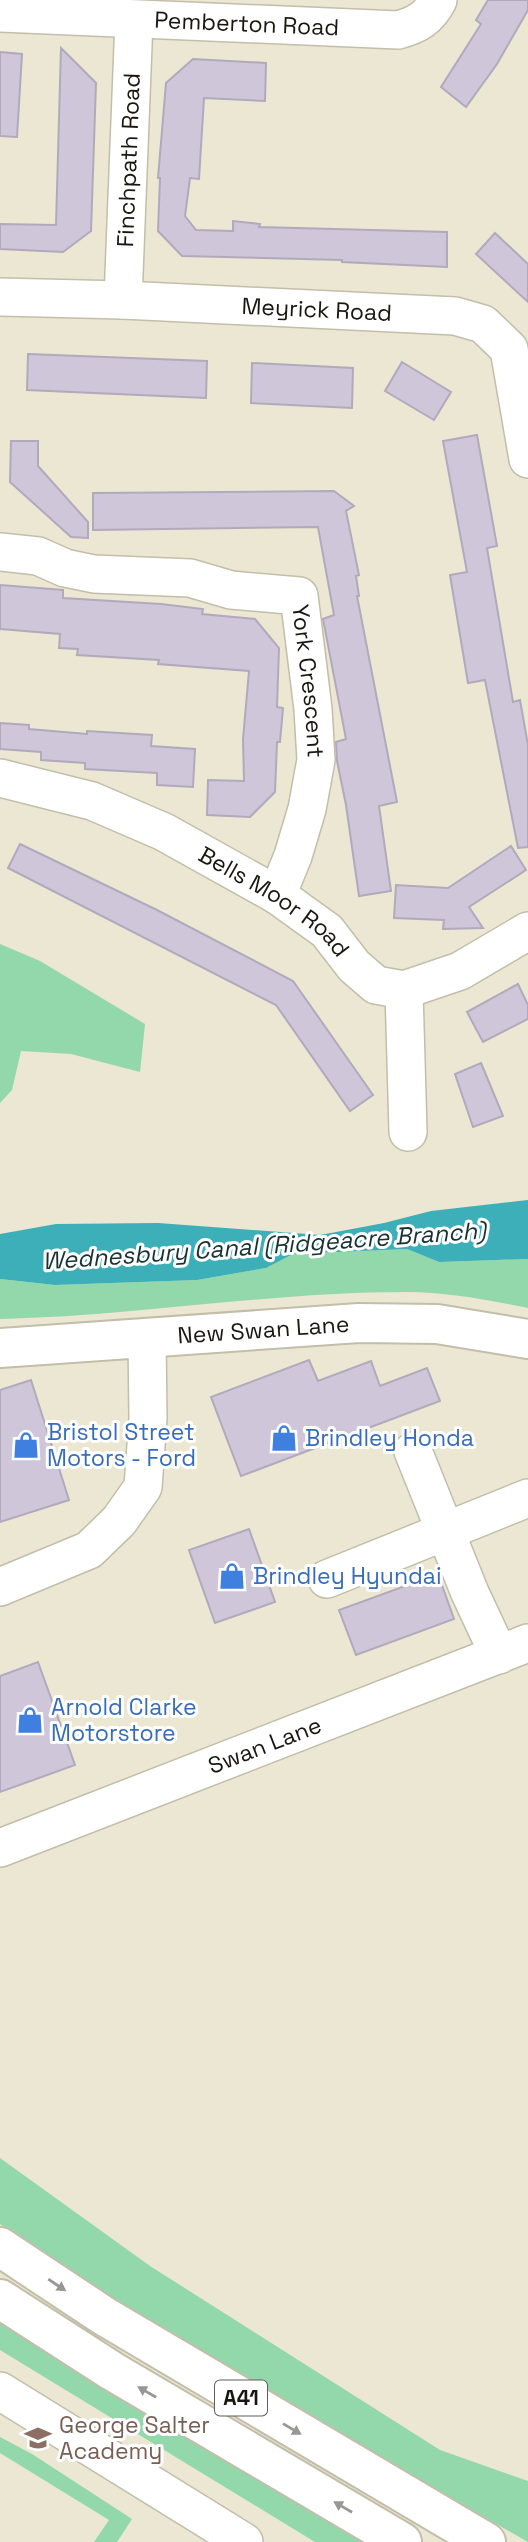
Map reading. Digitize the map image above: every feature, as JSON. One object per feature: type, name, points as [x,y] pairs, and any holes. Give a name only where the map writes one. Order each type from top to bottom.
[{"type":"main road","name":"New Swan Lane","points":[[0,1348],[372,1323],[437,1324],[528,1339]]},
{"type":"main road","name":"A41","points":[[0,2247],[104,2316],[486,2542]]},
{"type":"main road","name":"A41","points":[[0,2299],[112,2371],[402,2542]]},
{"type":"street","name":"Pemberton Road","points":[[0,13],[134,20],[211,12],[398,30],[419,24],[438,0]]},
{"type":"street","name":"Finchpath Road","points":[[123,300],[134,20]]},
{"type":"street","name":"Meyrick Road","points":[[0,297],[123,300],[455,316],[483,324],[509,349],[528,459]]},
{"type":"street","name":"York Crescent","points":[[0,552],[38,556],[65,568],[94,574],[190,578],[231,590],[300,581],[316,760],[307,809],[293,856],[277,895]]},
{"type":"street","name":"Bells Moor Road","points":[[0,778],[92,801],[164,832],[277,895],[327,931],[354,966],[376,985],[404,990]]},
{"type":"street","points":[[408,1132],[404,990],[460,971],[528,931]]},
{"type":"street","points":[[0,1587],[89,1550],[119,1521],[143,1487],[149,1418],[147,1338]]},
{"type":"street","points":[[412,1451],[470,1594],[513,1649]]},
{"type":"street","points":[[327,1579],[528,1498]]},
{"type":"street","name":"Swan Lane","points":[[0,1847],[513,1649]]},
{"type":"street","points":[[0,2391],[244,2542]]},
{"type":"green space","points":[[0,944],[40,961],[145,1024],[140,1072],[71,1054],[21,1051],[12,1090],[0,1103]]},
{"type":"green space","points":[[407,1249],[439,1262],[528,1259],[528,1308],[437,1293],[355,1293],[102,1314],[0,1319],[0,1279],[55,1285],[197,1280],[266,1268],[293,1254]]},
{"type":"green space","points":[[0,2158],[150,2266],[440,2450],[528,2481],[528,2542],[245,2380],[62,2270],[0,2224]]},
{"type":"green space","points":[[0,2320],[99,2387],[363,2542],[315,2542],[0,2350]]},
{"type":"green space","points":[[0,2437],[32,2454],[132,2519],[117,2542],[94,2542],[109,2520],[0,2453]]},
{"type":"water","name":"Wednesbury Canal (Ridgeacre Branch)","points":[[528,1200],[528,1259],[439,1262],[407,1249],[293,1254],[266,1268],[197,1280],[55,1285],[0,1279],[0,1234],[56,1224],[158,1223],[320,1235],[431,1211]]},
{"type":"building","points":[[488,0],[528,0],[528,10],[497,64],[466,107],[441,87],[481,24],[476,20]]},
{"type":"building","points":[[61,48],[96,83],[91,231],[63,252],[0,249],[0,224],[56,225]]},
{"type":"building","points":[[0,52],[22,54],[17,137],[0,136]]},
{"type":"building","points":[[193,59],[266,63],[265,101],[204,98],[199,179],[190,178],[185,216],[196,230],[233,231],[233,221],[260,224],[259,227],[447,232],[447,267],[342,260],[182,256],[158,231],[158,178],[166,83]]},
{"type":"building","points":[[495,233],[528,264],[528,302],[476,254]]},
{"type":"building","points":[[28,354],[207,361],[206,398],[27,390]]},
{"type":"building","points":[[402,362],[451,392],[434,420],[385,391]]},
{"type":"building","points":[[252,363],[353,368],[352,408],[251,403]]},
{"type":"building","points":[[477,435],[497,546],[487,548],[513,702],[520,700],[528,745],[528,847],[518,848],[485,680],[468,683],[450,575],[467,572],[443,441]]},
{"type":"building","points":[[11,441],[38,441],[38,466],[88,522],[88,538],[71,537],[10,482]]},
{"type":"building","points":[[334,491],[354,506],[346,511],[359,575],[356,576],[357,596],[397,802],[379,806],[391,891],[359,896],[337,761],[336,742],[346,739],[323,619],[334,615],[318,527],[93,530],[93,493]]},
{"type":"building","points":[[0,585],[63,590],[63,598],[161,604],[203,609],[202,614],[255,619],[279,648],[277,707],[283,708],[280,742],[277,742],[275,792],[250,817],[207,815],[208,780],[244,781],[243,739],[249,671],[158,664],[159,660],[77,655],[78,649],[59,648],[60,634],[0,629]]},
{"type":"building","points":[[0,723],[29,725],[29,729],[87,734],[87,731],[152,735],[151,746],[195,749],[193,787],[157,785],[157,773],[85,769],[85,763],[41,760],[41,752],[0,749]]},
{"type":"building","points":[[20,844],[157,910],[293,981],[373,1095],[350,1111],[276,1005],[8,868]]},
{"type":"building","points":[[511,846],[526,870],[469,907],[483,928],[443,929],[444,920],[394,918],[396,885],[448,888]]},
{"type":"building","points":[[518,984],[528,1005],[528,1019],[483,1042],[467,1012]]},
{"type":"building","points":[[481,1063],[503,1116],[473,1127],[455,1074]]},
{"type":"building","name":"Brindley Honda","points":[[309,1360],[318,1381],[371,1361],[380,1386],[427,1368],[440,1401],[241,1476],[211,1397]]},
{"type":"building","name":"Bristol Street Motors - Ford","points":[[31,1380],[69,1500],[0,1522],[0,1390]]},
{"type":"building","name":"Brindley Hyundai","points":[[249,1529],[275,1602],[215,1623],[189,1550]]},
{"type":"building","points":[[438,1574],[454,1619],[356,1655],[339,1610]]},
{"type":"building","name":"Arnold Clarke Motorstore","points":[[38,1662],[75,1765],[0,1792],[0,1676]]},
{"type":"place","name":"Brindley Honda","points":[[284,1438]]},
{"type":"place","name":"Bristol Street Motors - Ford","points":[[26,1445]]},
{"type":"place","name":"Brindley Hyundai","points":[[232,1576]]},
{"type":"place","name":"Arnold Clarke Motorstore","points":[[30,1720]]},
{"type":"place","name":"George Salter Academy","points":[[38,2438]]}]
